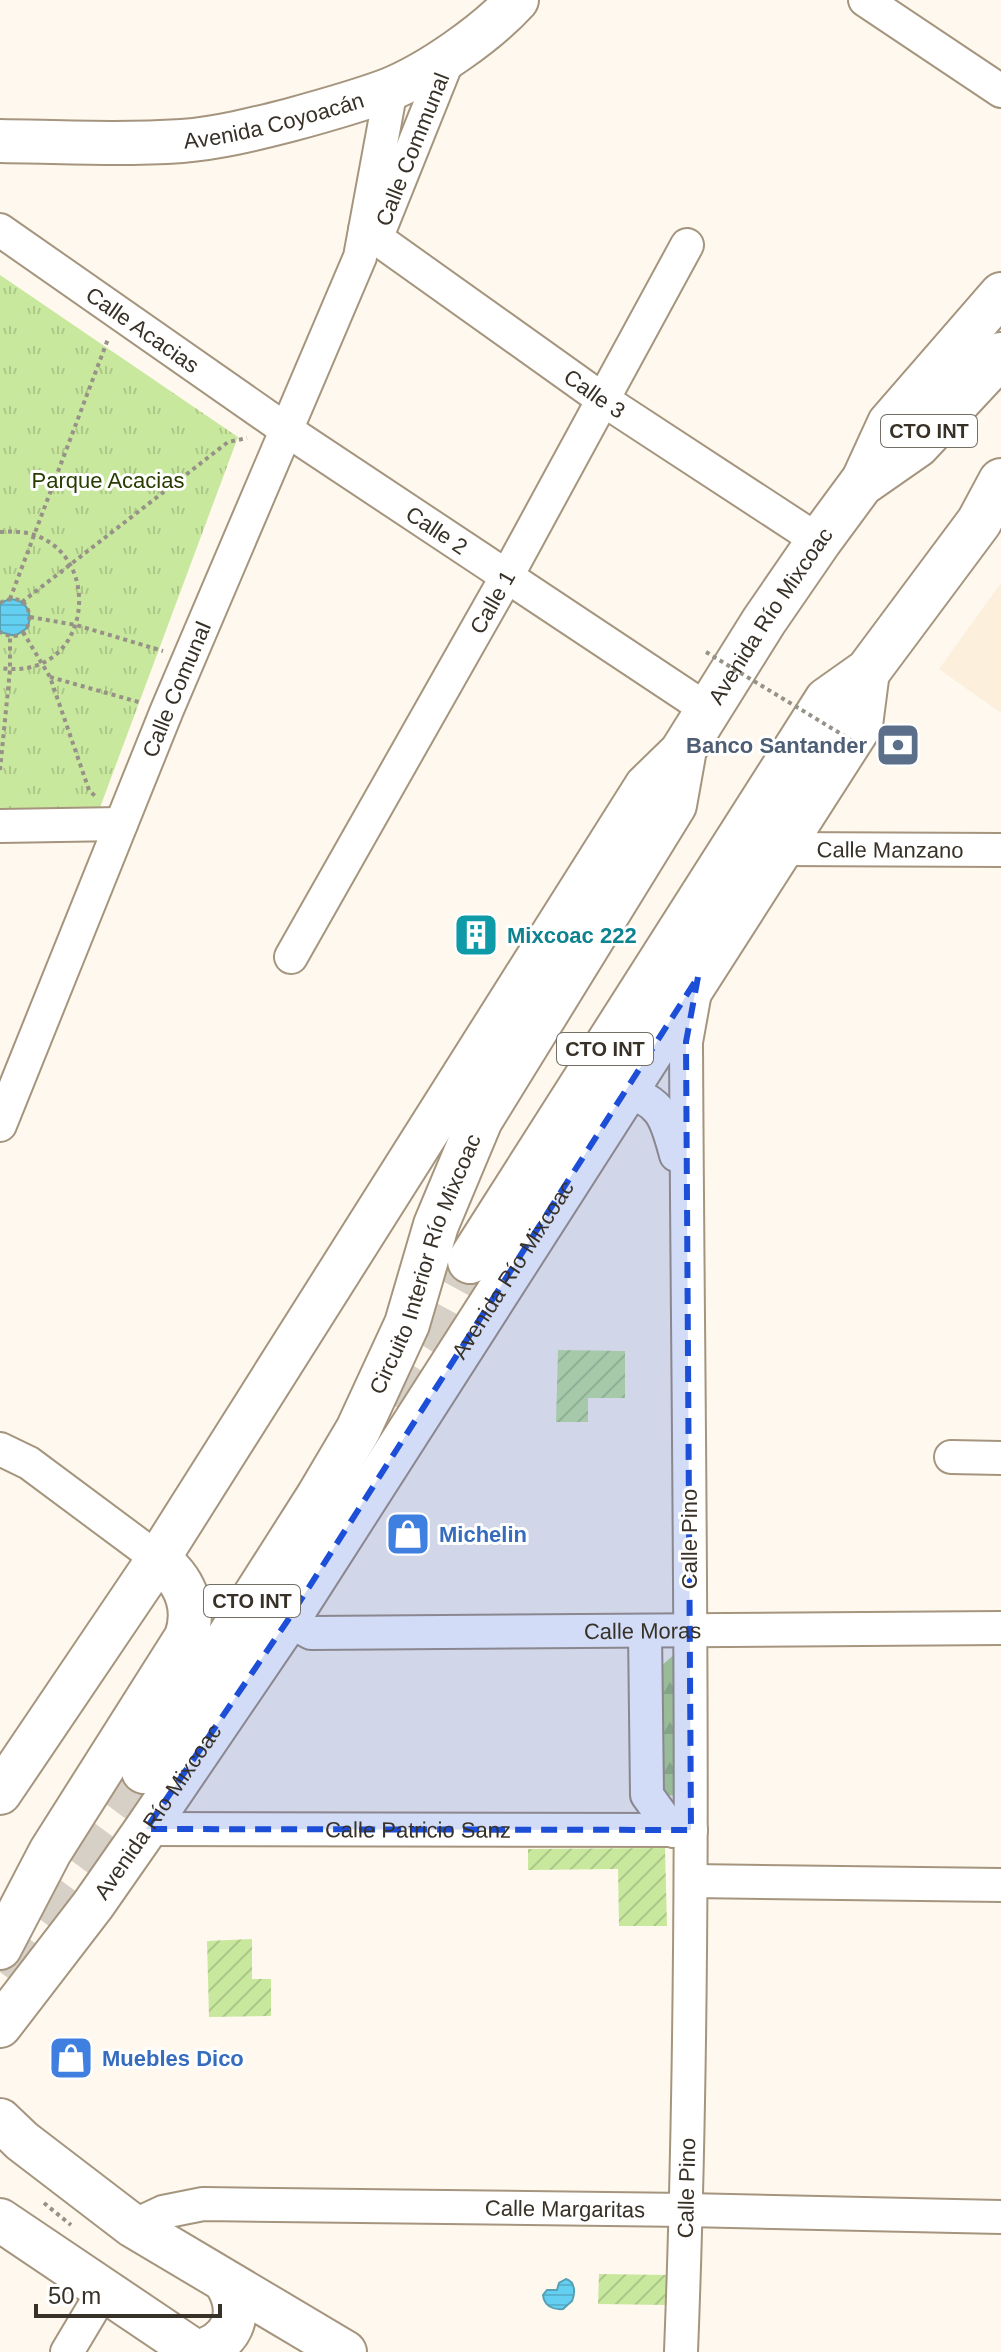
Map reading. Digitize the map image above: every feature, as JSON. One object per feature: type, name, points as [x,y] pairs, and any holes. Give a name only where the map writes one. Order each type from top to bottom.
[{"type":"highway","name":"CTO INT","points":[[861,484],[917,445],[1001,355]]},
{"type":"highway","name":"CTO INT","points":[[990,515],[1001,481]]},
{"type":"highway","name":"Avenida Río Mixcoac","points":[[684,749],[764,621],[861,484]]},
{"type":"highway","name":"Avenida Río Mixcoac","points":[[868,671],[990,515]]},
{"type":"highway","name":"Circuito Interior Río Mixcoac","points":[[470,1261],[827,700],[868,671]]},
{"type":"highway","name":"Circuito Interior Río Mixcoac","points":[[144,1771],[358,1430],[407,1324],[436,1225],[480,1120],[674,805],[684,749]]},
{"type":"main road","name":"Avenida Coyoacán","points":[[0,141],[185,141],[260,128],[328,110],[391,89],[449,57],[517,0]]},
{"type":"main road","name":"Avenida Río Mixcoac","points":[[861,484],[889,423],[1001,294]]},
{"type":"main road","name":"Avenida Río Mixcoac","points":[[0,2026],[93,1905],[288,1620],[861,725],[868,671]]},
{"type":"main road","name":"Avenida Río Mixcoac","points":[[0,1793],[158,1559],[646,786],[684,749]]},
{"type":"main road","points":[[0,1948],[50,1852],[186,1637],[190,1614],[185,1590],[173,1571],[158,1559]]},
{"type":"main road","points":[[7,2136],[133,2226],[345,2352]]},
{"type":"main road","points":[[0,2220],[196,2352],[218,2344],[232,2326],[235,2303],[226,2283]]},
{"type":"street","points":[[865,0],[1001,91]]},
{"type":"street","name":"Calle Communal","points":[[367,241],[449,57]]},
{"type":"street","name":"Calle Comunal","points":[[0,1125],[167,710],[367,241],[391,89]]},
{"type":"street","name":"Calle Acacias","points":[[0,230],[285,429]]},
{"type":"street","name":"Calle 3","points":[[367,241],[819,541]]},
{"type":"street","name":"Calle 1","points":[[291,957],[507,576],[687,245]]},
{"type":"street","name":"Calle 2","points":[[285,429],[708,710]]},
{"type":"street","points":[[0,826],[121,824]]},
{"type":"street","name":"Calle Manzano","points":[[780,849],[1001,850]]},
{"type":"street","name":"Calle Pino","points":[[681,2352],[687,2210],[692,1881],[682,1831],[690,1631],[686,1042],[698,977]]},
{"type":"street","name":"Calle Pino","points":[[625,1092],[640,1095],[664,1115],[686,1197]]},
{"type":"street","points":[[0,1449],[29,1463],[158,1559]]},
{"type":"street","points":[[951,1457],[1001,1458]]},
{"type":"street","name":"Calle Moras","points":[[288,1620],[311,1633],[1001,1628]]},
{"type":"street","points":[[645,1631],[647,1795],[682,1831]]},
{"type":"street","name":"Calle Patricio Sanz","points":[[146,1829],[682,1831]]},
{"type":"street","points":[[692,1881],[1001,1885]]},
{"type":"street","name":"Calle Margaritas","points":[[133,2226],[163,2212],[203,2204],[1001,2217]]},
{"type":"street","points":[[67,2352],[104,2290]]},
{"type":"path","points":[[10,599],[119,313]]},
{"type":"path","points":[[22,602],[228,442],[285,429]]},
{"type":"path","points":[[0,532],[15,530],[35,534],[55,546],[70,563],[79,583],[81,604],[76,625],[68,641],[56,654],[26,668],[0,668]]},
{"type":"path","points":[[0,603],[10,599],[22,602],[30,617],[30,623],[23,632],[10,636],[0,632]]},
{"type":"path","points":[[30,617],[76,625],[189,658]]},
{"type":"path","points":[[23,632],[50,677],[89,790],[121,824]]},
{"type":"path","points":[[0,770],[10,670],[10,636]]},
{"type":"path","points":[[706,652],[861,746]]},
{"type":"path","points":[[50,677],[167,710]]},
{"type":"highlighted area","points":[[698,977],[686,1042],[691,1830],[146,1829],[288,1620]]},
{"type":"shaded area","points":[[1001,583],[1001,713],[939,669]]},
{"type":"green space","name":"Parque Acacias","points":[[0,275],[238,437],[98,813],[0,811]]},
{"type":"green space","points":[[558,1350],[625,1351],[625,1398],[588,1398],[588,1422],[556,1422]]},
{"type":"green space","points":[[686,1644],[687,1795],[652,1796],[651,1675]]},
{"type":"green space","points":[[665,1848],[667,1926],[619,1926],[618,1869],[528,1870],[528,1849]]},
{"type":"green space","points":[[252,1939],[252,1979],[271,1979],[271,2016],[209,2017],[207,1941]]},
{"type":"green space","points":[[599,2274],[668,2275],[667,2305],[598,2304]]},
{"type":"water","points":[[10,599],[24,605],[30,617],[27,628],[15,636],[0,632],[0,603]]},
{"type":"water","points":[[566,2279],[573,2285],[572,2301],[563,2309],[556,2309],[545,2302],[543,2295],[547,2290],[557,2290],[559,2283]]},
{"type":"tunnel","points":[[387,1401],[433,1329],[470,1261]]},
{"type":"tunnel","points":[[0,1972],[137,1787],[167,1741]]},
{"type":"place","name":"Banco Santander","points":[[898,745]]},
{"type":"place","name":"Mixcoac 222","points":[[476,935]]},
{"type":"place","name":"Michelin","points":[[408,1534]]},
{"type":"place","name":"Muebles Dico","points":[[71,2058]]}]
